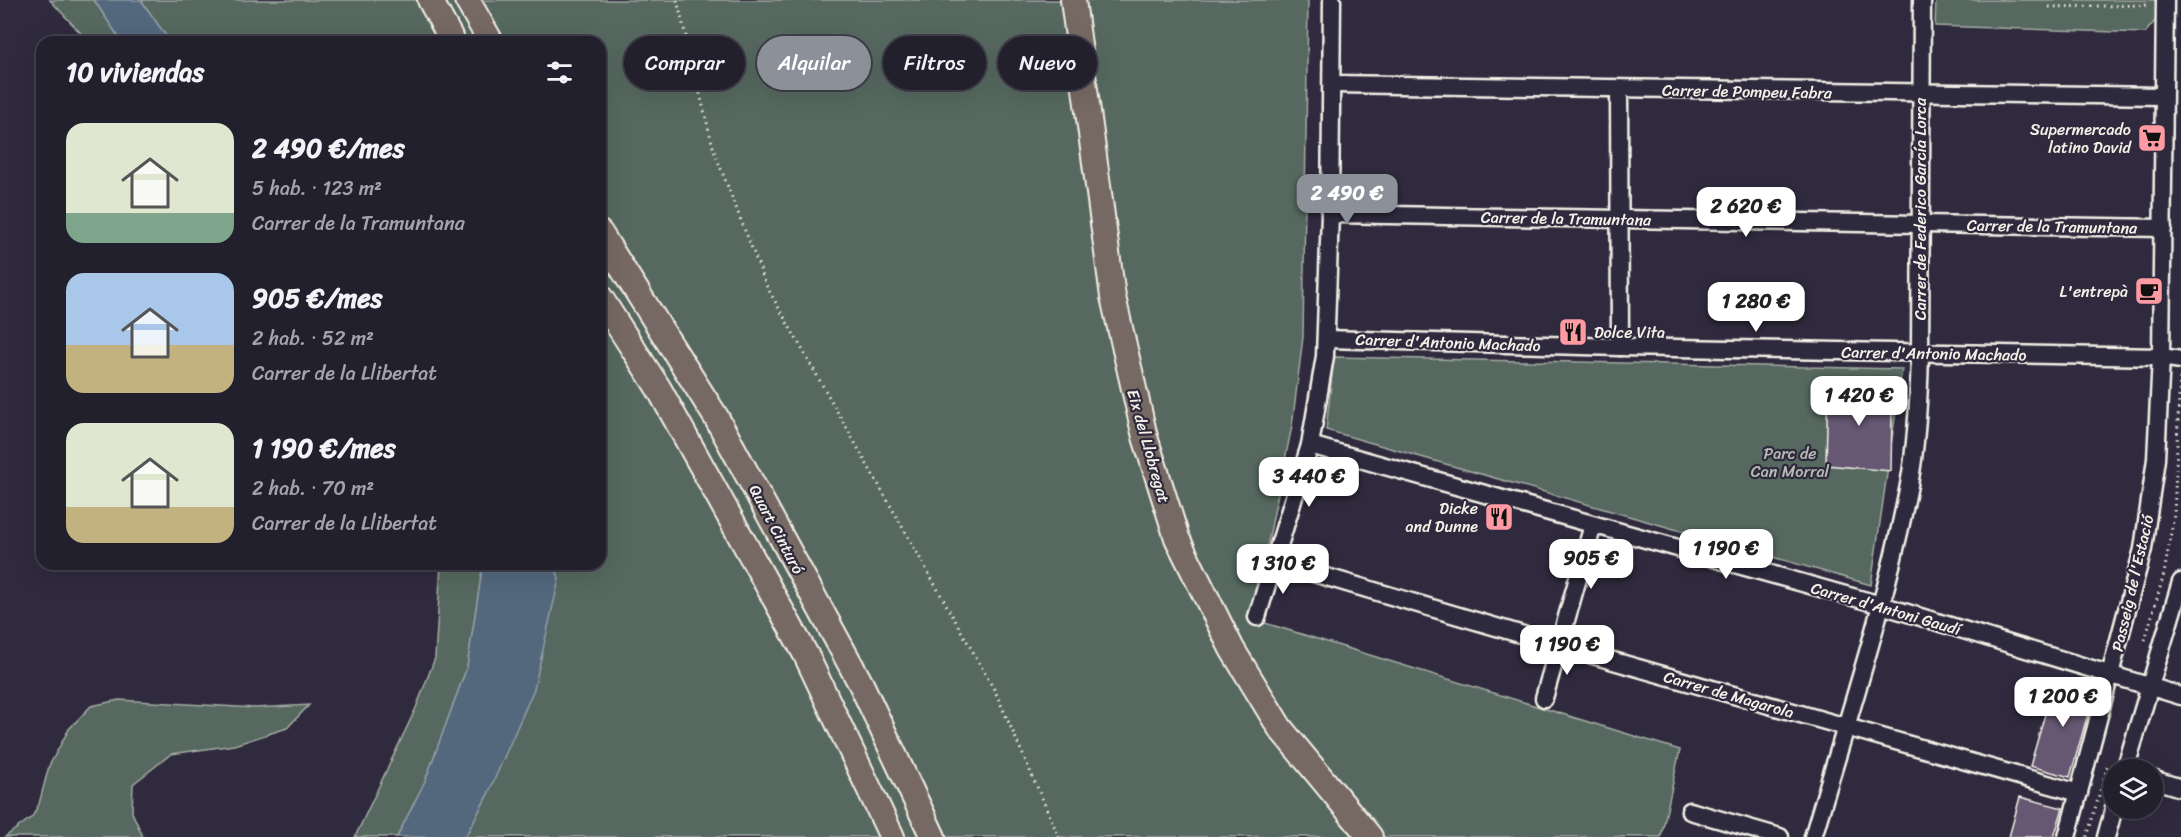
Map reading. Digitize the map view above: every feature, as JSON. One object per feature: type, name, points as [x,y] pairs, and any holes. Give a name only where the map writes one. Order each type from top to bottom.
[{"type":"highway","points":[[430,0],[450,36]]},
{"type":"highway","points":[[467,0],[488,36]]},
{"type":"highway","name":"Eix del Llobregat","points":[[1058,0],[1097,271],[1116,373],[1161,531],[1186,592],[1255,715],[1347,837]]},
{"type":"highway","name":"Eix del Llobregat","points":[[1073,0],[1113,297],[1145,437],[1177,538],[1232,649],[1280,728],[1370,837]]},
{"type":"highway","name":"Quart Cinturó","points":[[606,243],[716,417],[861,684],[933,837]]},
{"type":"highway","points":[[606,306],[659,388],[806,655],[892,837]]},
{"type":"street","points":[[1257,617],[1276,562],[1310,445],[1326,339],[1332,0]]},
{"type":"street","name":"Carrer de Federico García Lorca","points":[[1813,837],[1881,605],[1909,483],[1918,403],[1920,353],[1922,0]]},
{"type":"street","name":"Passeig de l'Estació","points":[[2067,837],[2143,549],[2156,459],[2161,357],[2162,96],[2165,2]]},
{"type":"street","name":"Carrer de Pompeu Fabra","points":[[1332,84],[2162,96]]},
{"type":"street","points":[[1619,89],[1620,347]]},
{"type":"street","name":"Carrer de la Tramuntana","points":[[1330,214],[2163,228]]},
{"type":"street","name":"Carrer d'Antonio Machado","points":[[1326,339],[2161,357],[2181,360]]},
{"type":"street","name":"Carrer d'Antoni Gaudí","points":[[1310,445],[1881,605],[2181,696]]},
{"type":"street","points":[[1544,698],[1557,645],[1593,525]]},
{"type":"street","name":"Carrer de Magarola","points":[[1276,562],[1557,645],[2079,793]]},
{"type":"street","points":[[2128,759],[2181,582]]},
{"type":"street","points":[[2163,782],[2181,788]]},
{"type":"street","points":[[1690,812],[1779,837]]},
{"type":"street","points":[[2106,837],[2111,819]]},
{"type":"path","points":[[677,0],[714,151],[767,286],[995,691],[1059,837]]},
{"type":"path","points":[[2049,8],[2165,2]]},
{"type":"green space","points":[[50,0],[94,0],[118,36],[83,36]]},
{"type":"green space","points":[[141,0],[1308,0],[1303,337],[1292,426],[1252,619],[1680,750],[1661,837],[465,837],[488,794],[559,579],[557,570],[606,570],[606,36],[166,36]]},
{"type":"green space","points":[[1936,0],[2155,0],[2159,16],[2145,33],[1935,26]]},
{"type":"green space","name":"Parc de Can Morral","points":[[1334,357],[1902,369],[1871,585],[1326,430]]},
{"type":"green space","points":[[441,570],[482,570],[467,667],[425,782],[397,837],[355,837],[416,708],[435,658]]},
{"type":"green space","points":[[119,700],[255,708],[309,705],[287,728],[234,745],[171,754],[133,784],[132,812],[143,837],[5,837],[32,817],[39,804],[49,766],[69,729],[91,706]]},
{"type":"water","points":[[94,0],[141,0],[166,36],[118,36]]},
{"type":"water","points":[[482,570],[557,570],[559,579],[534,689],[488,794],[465,837],[397,837],[425,781],[467,667]]},
{"type":"building","points":[[1828,384],[1887,384],[1884,410],[1892,410],[1891,471],[1826,465]]},
{"type":"building","points":[[2055,680],[2095,689],[2070,777],[2030,766]]},
{"type":"building","points":[[2020,797],[2063,808],[2054,837],[2009,837]]},
{"type":"place","name":"Supermercado latino David","points":[[2152,138]]},
{"type":"place","name":"L'entrepà","points":[[2149,291]]},
{"type":"place","name":"Dolce Vita","points":[[1573,332]]},
{"type":"place","name":"Dicke and Dunne","points":[[1499,517]]}]
